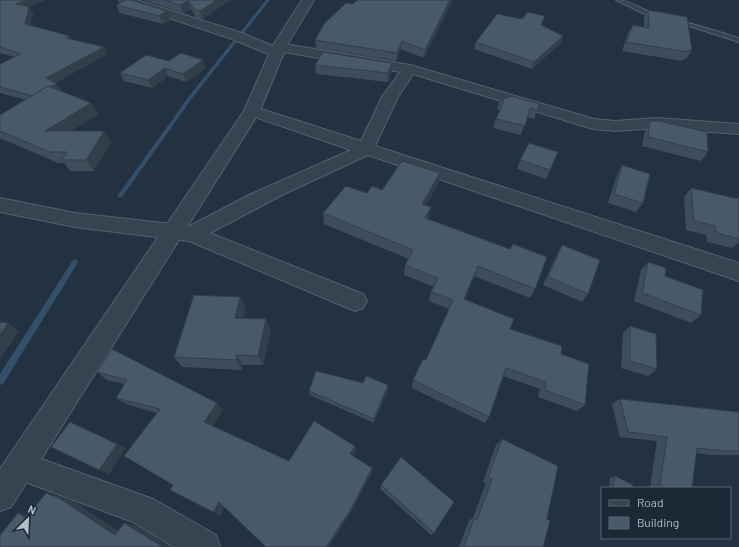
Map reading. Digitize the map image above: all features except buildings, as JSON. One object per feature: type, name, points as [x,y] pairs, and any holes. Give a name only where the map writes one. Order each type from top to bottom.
[{"type":"street","points":[[124,0],[279,50],[410,69],[593,124],[614,126],[657,123],[739,129]]},
{"type":"street","points":[[0,496],[19,466],[184,233],[252,112],[279,50],[308,0]]},
{"type":"street","points":[[184,233],[301,178],[365,150],[382,111],[402,77],[410,69]]},
{"type":"street","points":[[252,112],[739,272]]},
{"type":"street","points":[[0,205],[75,220],[184,233],[355,301]]},
{"type":"street","points":[[19,466],[142,510],[204,547]]},
{"type":"lane","points":[[619,0],[628,6],[649,14],[739,40]]},
{"type":"waterway","points":[[120,196],[192,96],[268,0]]},
{"type":"waterway","points":[[0,381],[75,262]]}]
